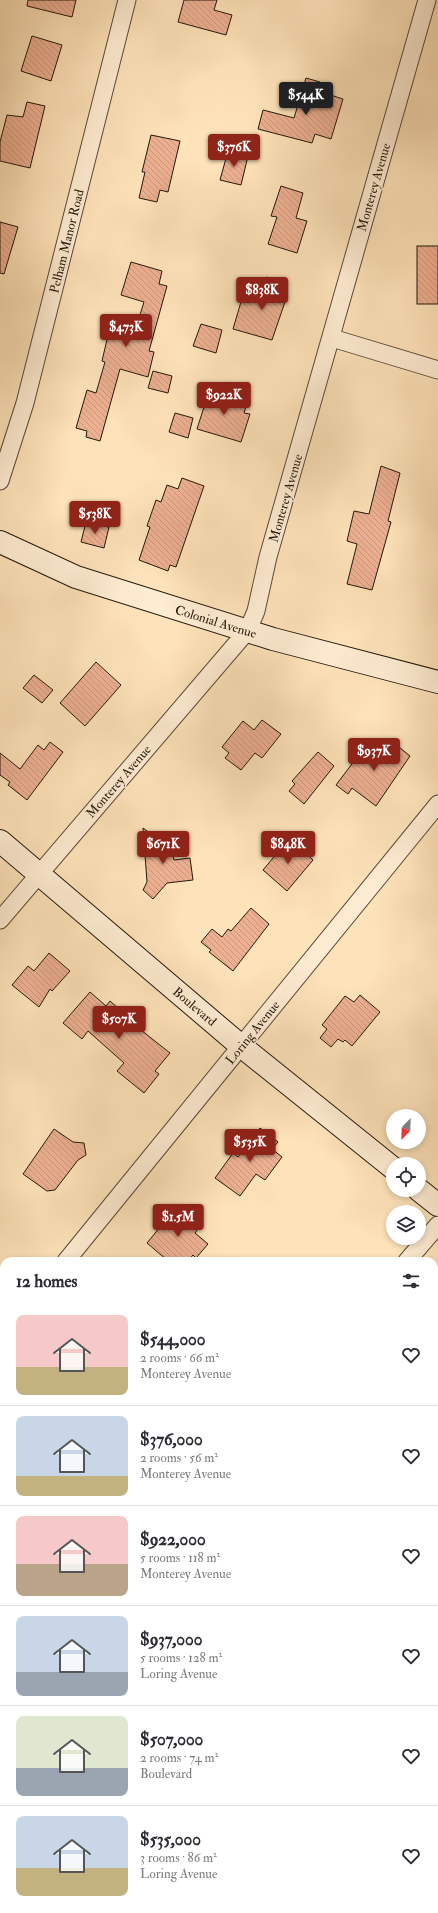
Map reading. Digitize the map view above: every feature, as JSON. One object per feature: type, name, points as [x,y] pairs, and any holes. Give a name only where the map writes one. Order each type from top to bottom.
[{"type":"street","name":"Pelham Manor Road","points":[[0,481],[25,403],[127,0]]},
{"type":"street","name":"Monterey Avenue","points":[[0,920],[248,630],[256,611],[268,557],[332,338],[427,0]]},
{"type":"street","points":[[332,338],[438,370]]},
{"type":"street","name":"Colonial Avenue","points":[[0,542],[76,577],[273,639],[438,682]]},
{"type":"street","name":"Loring Avenue","points":[[69,1257],[438,804]]},
{"type":"street","name":"Boulevard","points":[[0,841],[241,1046],[386,1162]]},
{"type":"street","points":[[426,1196],[438,1205]]},
{"type":"street","points":[[411,1257],[438,1225]]},
{"type":"building","points":[[28,0],[76,0],[72,17],[27,6]]},
{"type":"building","points":[[184,0],[217,0],[214,10],[232,15],[226,35],[178,22]]},
{"type":"building","points":[[32,36],[62,45],[51,81],[21,71]]},
{"type":"building","points":[[306,78],[320,82],[318,91],[343,99],[331,139],[315,134],[312,143],[258,129],[263,110],[294,118]]},
{"type":"building","points":[[27,102],[45,106],[30,168],[0,161],[0,142],[7,115],[23,117]]},
{"type":"building","points":[[151,135],[180,141],[168,192],[160,190],[157,202],[139,198],[145,172],[142,172]]},
{"type":"building","points":[[228,151],[248,156],[241,185],[220,180]]},
{"type":"building","points":[[281,186],[303,193],[296,218],[307,221],[297,253],[268,244],[277,217],[271,216]]},
{"type":"building","points":[[0,222],[18,227],[4,274],[0,273]]},
{"type":"building","points":[[417,246],[438,246],[438,304],[417,304]]},
{"type":"building","points":[[131,262],[162,271],[159,284],[167,286],[149,351],[154,352],[148,377],[120,369],[100,441],[86,437],[87,431],[76,428],[87,390],[96,393],[105,362],[102,361],[109,331],[133,337],[144,302],[121,295]]},
{"type":"building","points":[[266,277],[283,282],[279,294],[287,296],[272,340],[233,329],[243,295],[254,298],[257,288],[263,290]]},
{"type":"building","points":[[201,324],[222,330],[216,353],[193,346]]},
{"type":"building","points":[[153,371],[172,376],[168,393],[148,388]]},
{"type":"building","points":[[210,388],[248,400],[244,413],[250,414],[241,442],[197,429]]},
{"type":"building","points":[[175,413],[193,418],[188,438],[169,432]]},
{"type":"building","points":[[381,466],[400,473],[388,521],[391,522],[372,590],[347,584],[357,544],[347,541],[354,511],[369,514]]},
{"type":"building","points":[[182,478],[204,486],[176,567],[170,565],[168,571],[139,560],[150,527],[147,526],[156,500],[161,502],[167,485],[178,489]]},
{"type":"building","points":[[86,522],[109,527],[104,548],[81,542]]},
{"type":"building","points":[[96,662],[121,685],[85,726],[60,703]]},
{"type":"building","points":[[34,675],[53,690],[42,703],[23,688]]},
{"type":"building","points":[[262,720],[281,734],[262,758],[255,753],[241,770],[225,758],[229,753],[222,747],[243,721],[254,730]]},
{"type":"building","points":[[370,740],[387,753],[394,743],[410,756],[376,806],[352,788],[348,794],[336,785]]},
{"type":"building","points":[[50,742],[63,752],[27,800],[8,785],[10,782],[0,775],[0,753],[20,769],[38,745],[44,750]]},
{"type":"building","points":[[318,752],[334,766],[304,804],[289,791],[295,784],[292,781]]},
{"type":"building","points":[[143,828],[162,842],[171,841],[174,860],[190,858],[193,880],[167,883],[153,899],[143,890],[147,882]]},
{"type":"building","points":[[289,839],[313,860],[287,891],[263,870]]},
{"type":"building","points":[[251,908],[269,924],[233,971],[209,952],[211,950],[201,942],[212,929],[222,937],[228,929],[231,931]]},
{"type":"building","points":[[49,953],[70,971],[52,991],[50,989],[39,1007],[12,985],[28,966],[34,971]]},
{"type":"building","points":[[90,992],[106,1006],[110,1001],[128,1017],[127,1019],[170,1053],[155,1071],[159,1074],[144,1093],[117,1071],[124,1063],[88,1031],[82,1039],[63,1023]]},
{"type":"building","points":[[360,995],[380,1012],[352,1046],[345,1040],[343,1042],[338,1039],[331,1047],[320,1038],[327,1029],[322,1025],[345,996],[354,1002]]},
{"type":"building","points":[[260,1128],[278,1142],[272,1149],[282,1157],[265,1180],[256,1174],[240,1196],[215,1178],[233,1153],[238,1157]]},
{"type":"building","points":[[54,1129],[73,1142],[84,1143],[86,1155],[78,1160],[55,1190],[47,1191],[23,1174]]},
{"type":"building","points":[[184,1207],[199,1220],[194,1226],[198,1229],[195,1233],[208,1244],[197,1257],[193,1255],[191,1257],[163,1257],[147,1243],[174,1210],[178,1214]]}]
